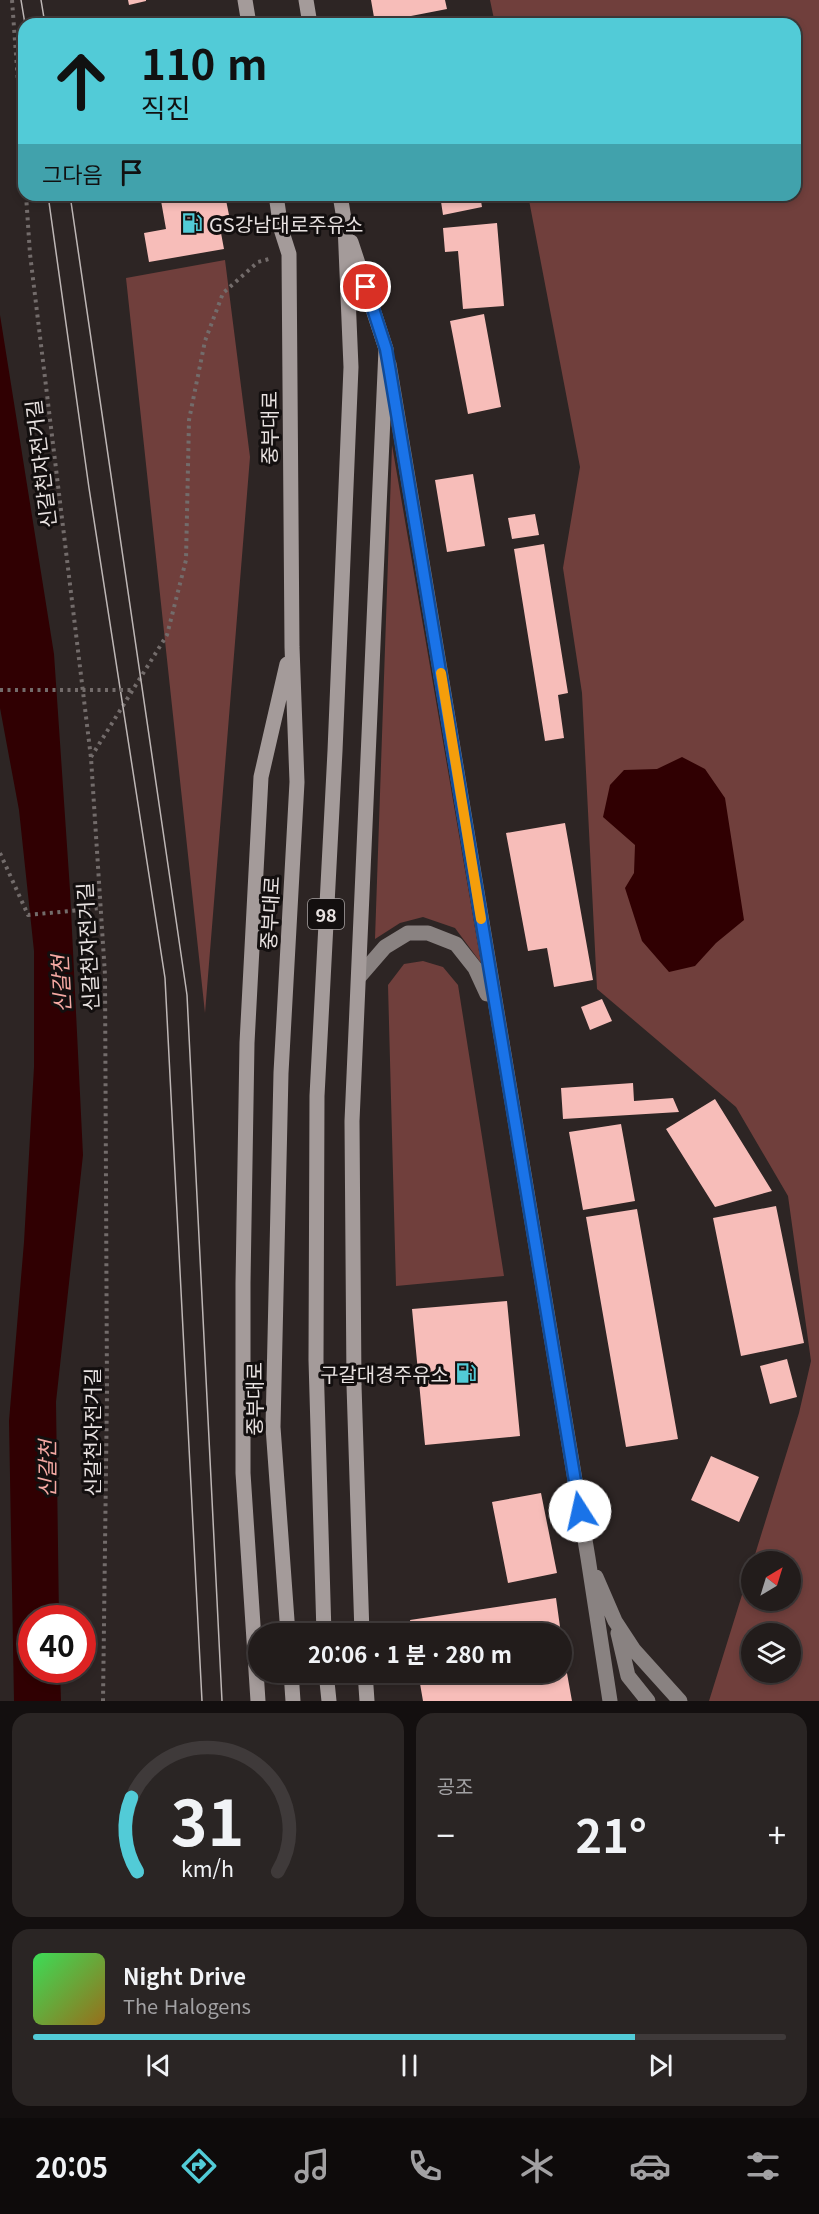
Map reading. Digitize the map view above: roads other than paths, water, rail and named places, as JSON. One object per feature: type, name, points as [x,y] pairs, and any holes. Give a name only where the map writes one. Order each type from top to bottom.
[{"type":"main road","points":[[245,0],[248,18]]},
{"type":"main road","points":[[306,0],[309,18]]},
{"type":"main road","name":"중부대로","points":[[277,201],[289,254],[292,647],[297,782],[281,1073],[273,1427],[287,1623]]},
{"type":"main road","name":"98","points":[[324,1623],[316,1360],[317,1096],[335,750],[351,367],[345,225],[341,201]]},
{"type":"main road","points":[[345,225],[386,349],[352,1133],[354,1385],[362,1623]]},
{"type":"main road","points":[[258,1701],[243,1473],[247,1043],[261,777],[292,647]]},
{"type":"main road","points":[[292,1683],[293,1701]]},
{"type":"main road","points":[[327,1683],[329,1701]]},
{"type":"main road","points":[[365,1683],[367,1701]]},
{"type":"street","points":[[386,349],[610,1701]]},
{"type":"street","points":[[359,978],[385,947],[408,933],[428,933],[456,944],[475,968],[496,1013]]},
{"type":"street","points":[[588,1558],[615,1621],[628,1676],[648,1701]]},
{"type":"street","points":[[615,1621],[634,1650],[680,1701]]},
{"type":"water","name":"신갈천","points":[[0,315],[54,654],[70,890],[83,1155],[56,1402],[59,1605],[18,1605],[18,1683],[60,1683],[61,1701],[14,1701],[9,1421],[24,1242],[34,1067],[34,951],[19,810],[0,708]]},
{"type":"water","points":[[682,757],[705,769],[725,798],[744,920],[716,943],[695,966],[669,972],[642,941],[625,888],[634,873],[635,845],[603,817],[610,785],[624,770],[657,769]]},
{"type":"tram line","points":[[21,0],[24,18]]},
{"type":"tram line","points":[[41,0],[44,18]]},
{"type":"tram line","points":[[49,201],[89,488],[165,978],[202,1701]]},
{"type":"tram line","points":[[71,201],[187,995],[222,1701]]},
{"type":"place","name":"GS강남대로주유소","points":[[192,223]]},
{"type":"place","name":"구갈대경주유소","points":[[466,1373]]}]
